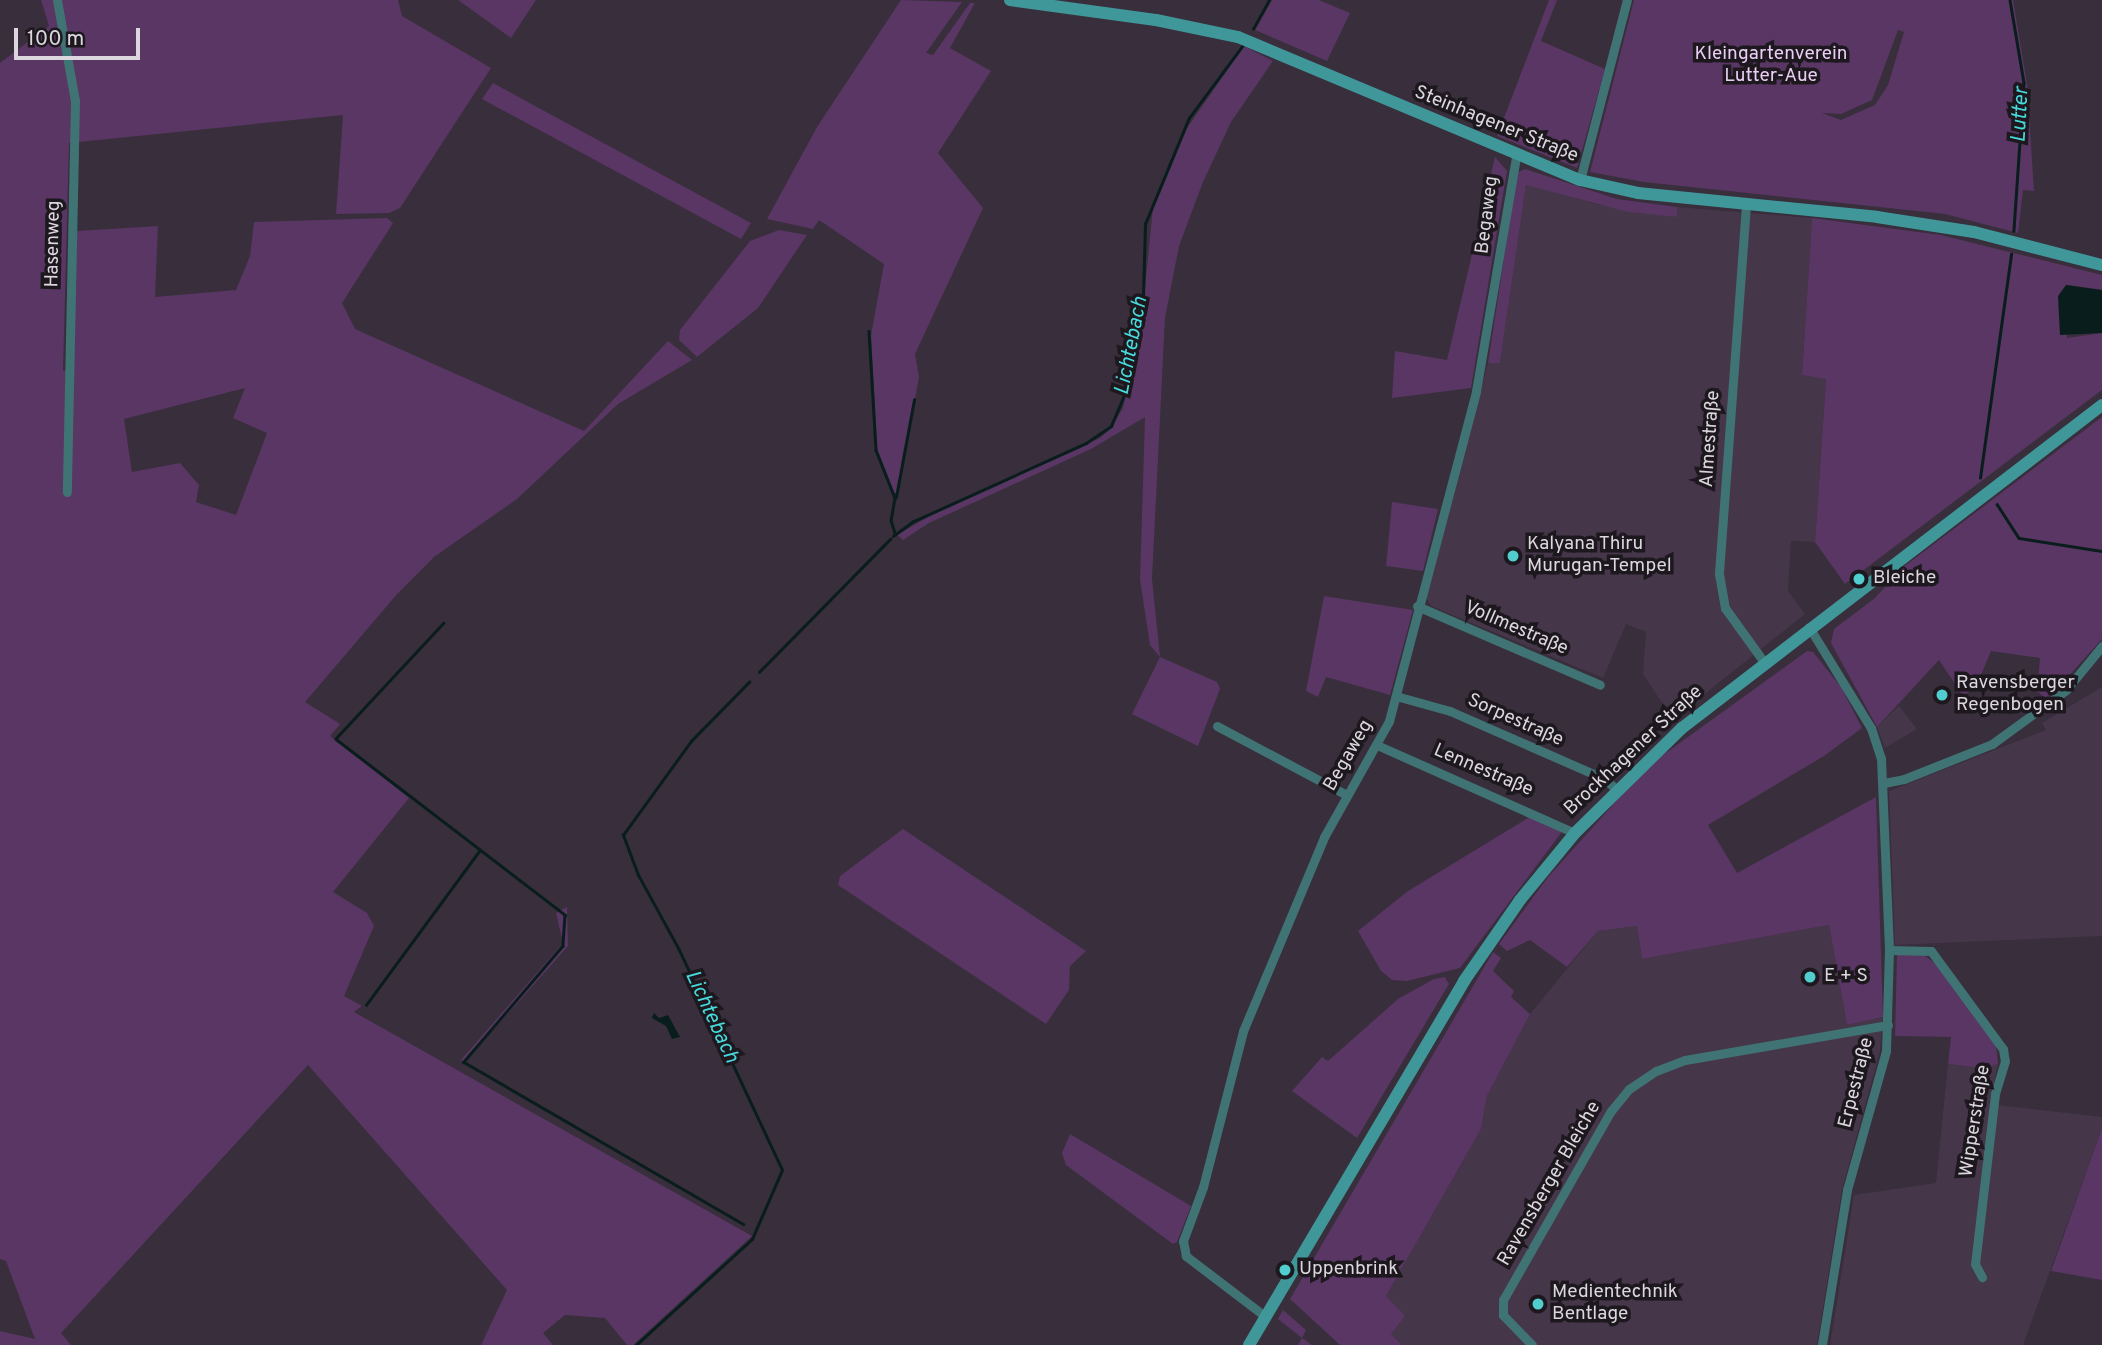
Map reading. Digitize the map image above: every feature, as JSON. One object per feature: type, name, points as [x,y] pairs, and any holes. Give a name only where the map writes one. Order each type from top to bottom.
[{"type":"main road","name":"Steinhagener Straße","points":[[1010,0],[1157,19],[1238,37],[1517,157],[1580,180],[1638,193],[1877,217],[1974,232],[2102,265]]},
{"type":"main road","name":"Brockhagener Straße","points":[[1250,1345],[1464,981],[1520,900],[1575,833],[1616,789],[1682,728],[1764,662],[2102,405]]},
{"type":"street","name":"Hasenweg","points":[[57,0],[75,101],[67,492]]},
{"type":"street","points":[[1580,180],[1627,0]]},
{"type":"street","name":"Begaweg","points":[[1266,1317],[1186,1256],[1183,1241],[1203,1187],[1243,1031],[1324,836],[1377,745],[1396,696],[1417,606],[1476,391],[1517,157]]},
{"type":"street","name":"Almestraße","points":[[1746,205],[1719,574],[1724,608],[1764,662]]},
{"type":"street","name":"Vollmestraße","points":[[1417,606],[1600,685]]},
{"type":"street","name":"Erpestraße","points":[[1810,627],[1871,728],[1884,783],[1889,950],[1888,1025],[1882,1071],[1847,1190],[1822,1345]]},
{"type":"street","points":[[1884,783],[1904,779],[1992,744],[2066,690],[2102,646]]},
{"type":"street","name":"Sorpestraße","points":[[1396,696],[1450,711],[1605,779],[1616,789]]},
{"type":"street","points":[[1217,726],[1347,794]]},
{"type":"street","name":"Lennestraße","points":[[1377,745],[1575,833]]},
{"type":"street","name":"Wipperstraße","points":[[1889,950],[1931,951],[2003,1049],[1975,1264],[1982,1277]]},
{"type":"street","name":"Ravensberger Bleiche","points":[[1532,1345],[1503,1315],[1503,1300],[1611,1111],[1629,1089],[1656,1071],[1685,1060],[1888,1025]]},
{"type":"shaded area","points":[[1526,184],[1596,204],[1676,217],[1677,207],[1812,218],[1802,375],[1826,378],[1815,542],[1791,541],[1788,591],[1805,614],[1673,719],[1643,674],[1646,632],[1626,624],[1603,678],[1431,606],[1425,596],[1488,363],[1500,363]]},
{"type":"shaded area","points":[[2066,285],[2102,290],[2102,333],[2060,335],[2058,296]]},
{"type":"shaded area","points":[[2102,687],[2102,936],[1895,945],[1889,791],[2046,730],[2042,723]]},
{"type":"shaded area","points":[[1899,706],[1917,729],[1885,748],[1877,727]]},
{"type":"shaded area","points":[[1829,925],[1847,1025],[1883,1017],[1880,1051],[1842,1190],[1817,1345],[1402,1345],[1391,1334],[1386,1296],[1481,1129],[1487,1096],[1530,1014],[1598,931],[1637,926],[1642,959]]},
{"type":"shaded area","points":[[654,1013],[659,1018],[668,1015],[680,1037],[672,1039],[666,1026],[652,1018]]},
{"type":"shaded area","points":[[1948,1064],[1982,1068],[1998,1064],[1989,1104],[2102,1117],[2102,1128],[2023,1345],[1830,1345],[1854,1195],[1936,1183]]},
{"type":"green space","points":[[41,0],[398,0],[402,16],[491,68],[400,208],[389,213],[336,214],[343,115],[69,143],[63,371],[71,370],[77,231],[158,226],[155,297],[236,290],[250,256],[254,222],[387,218],[393,223],[342,303],[355,329],[584,431],[668,341],[692,360],[618,404],[517,499],[434,557],[398,593],[305,702],[340,724],[330,736],[409,798],[333,892],[367,913],[374,926],[344,996],[362,1006],[354,1012],[752,1236],[633,1345],[627,1345],[605,1318],[565,1315],[543,1333],[553,1345],[481,1345],[507,1290],[308,1065],[61,1333],[71,1345],[0,1345],[0,1331],[35,1339],[6,1261],[0,1259],[0,63],[49,26]],"holes":[[[245,388],[233,418],[267,433],[236,515],[196,502],[199,485],[180,463],[132,472],[124,419]]]},
{"type":"green space","points":[[458,0],[536,0],[511,38]]},
{"type":"green space","points":[[901,0],[962,2],[926,53],[933,55],[970,3],[975,3],[950,48],[991,71],[938,153],[983,208],[915,354],[919,377],[898,493],[893,493],[877,449],[871,335],[884,264],[819,220],[813,229],[767,219],[817,127]]},
{"type":"green space","points":[[1272,0],[1319,0],[1350,13],[1327,61],[1255,30]]},
{"type":"green space","points":[[1549,0],[1557,0],[1541,41],[1605,69],[1577,168],[1497,136]]},
{"type":"green space","name":"Kleingartenverein Lutter-Aue","points":[[1634,0],[2013,0],[2027,84],[2034,191],[2023,190],[2018,233],[1945,214],[1644,182],[1590,172]],"holes":[[[1898,30],[1904,32],[1888,85],[1875,105],[1841,120],[1822,113],[1841,114],[1872,100]]]},
{"type":"green space","points":[[1244,46],[1273,61],[1231,122],[1203,182],[1179,246],[1165,318],[1152,579],[1160,657],[1150,645],[1140,580],[1145,417],[1091,449],[929,523],[903,540],[897,535],[935,513],[1100,438],[1111,428],[1123,408],[1144,298],[1153,207],[1187,128]]},
{"type":"green space","points":[[493,83],[751,223],[741,239],[482,99]]},
{"type":"green space","points":[[1495,157],[1507,171],[1471,388],[1392,398],[1395,351],[1447,360]]},
{"type":"green space","points":[[1525,169],[1617,199],[1677,207],[1677,217],[1628,212],[1526,185],[1500,363],[1488,363],[1517,173]]},
{"type":"green space","points":[[1812,218],[1941,235],[2102,275],[2102,290],[2067,285],[2067,338],[2102,333],[2102,390],[1845,584],[1815,542],[1826,379],[1802,375]]},
{"type":"green space","points":[[779,230],[807,235],[758,308],[697,357],[679,340],[680,330],[750,241]]},
{"type":"green space","points":[[2102,417],[2102,639],[2047,700],[2037,691],[2040,658],[1991,651],[1976,687],[1963,696],[1939,660],[1877,727],[1831,643],[1834,629],[1875,598],[1902,568]]},
{"type":"green space","points":[[1392,502],[1438,509],[1423,571],[1386,566]]},
{"type":"green space","points":[[1324,596],[1413,610],[1390,695],[1326,677],[1318,697],[1306,691]]},
{"type":"green space","points":[[1807,651],[1813,652],[1841,687],[1862,728],[1824,756],[1708,825],[1737,873],[1876,797],[1883,1017],[1847,1025],[1829,925],[1642,959],[1637,926],[1598,931],[1567,967],[1530,940],[1507,951],[1499,944],[1548,877],[1630,786],[1663,755]]},
{"type":"green space","points":[[1160,657],[1217,682],[1220,689],[1198,746],[1132,714]]},
{"type":"green space","points":[[1533,815],[1564,829],[1460,968],[1407,981],[1392,980],[1381,971],[1358,931],[1408,891]]},
{"type":"green space","points":[[903,829],[1086,951],[1070,966],[1069,990],[1046,1024],[838,885],[840,876]]},
{"type":"green space","points":[[567,907],[568,946],[465,1062],[461,1060],[563,943],[556,913]]},
{"type":"green space","points":[[1493,952],[1501,958],[1493,971],[1514,991],[1511,997],[1530,1014],[1487,1096],[1481,1129],[1386,1296],[1405,1316],[1391,1334],[1402,1345],[1340,1345],[1290,1299]]},
{"type":"green space","points":[[1920,952],[1937,965],[1996,1043],[1998,1064],[1982,1068],[1948,1064],[1951,1037],[1895,1036],[1897,954]]},
{"type":"green space","points":[[1445,977],[1449,984],[1357,1138],[1292,1091],[1322,1057],[1328,1061],[1398,999],[1434,979]]},
{"type":"green space","points":[[2102,1128],[2102,1280],[2051,1271]]},
{"type":"green space","points":[[1070,1134],[1191,1206],[1177,1242],[1173,1244],[1066,1165],[1062,1153]]},
{"type":"green space","points":[[1283,1310],[1306,1330],[1302,1338],[1278,1319]]},
{"type":"green space","points":[[1302,1338],[1312,1345],[1298,1345]]},
{"type":"waterway","name":"Lichtebach","points":[[1253,29],[1269,0]]},
{"type":"waterway","name":"Lutter","points":[[2010,0],[2024,83],[2014,231]]},
{"type":"waterway","name":"Lichtebach","points":[[893,536],[912,522],[1086,443],[1111,426],[1124,395],[1126,365],[1143,296],[1145,224],[1189,118],[1243,45]]},
{"type":"waterway","name":"Lutter","points":[[1980,478],[2011,254]]},
{"type":"waterway","points":[[869,331],[876,450],[895,498],[891,520],[895,533]]},
{"type":"waterway","points":[[896,497],[914,400]]},
{"type":"waterway","name":"Lutter","points":[[1997,504],[2019,538],[2102,551]]},
{"type":"waterway","name":"Lichtebach","points":[[759,672],[890,539]]},
{"type":"waterway","points":[[444,623],[336,739],[565,915],[563,946],[464,1062],[744,1224]]},
{"type":"waterway","name":"Lichtebach","points":[[636,1345],[752,1239],[782,1170],[679,950],[638,875],[623,835],[691,741],[749,682]]},
{"type":"waterway","points":[[366,1005],[480,850]]},
{"type":"place","name":"Kalyana Thiru Murugan-Tempel","points":[[1513,556]]},
{"type":"place","name":"Bleiche","points":[[1859,579]]},
{"type":"place","name":"Ravensberger Regenbogen","points":[[1942,695]]},
{"type":"place","name":"E + S","points":[[1810,977]]},
{"type":"place","name":"Uppenbrink","points":[[1285,1270]]},
{"type":"place","name":"Medientechnik Bentlage","points":[[1538,1304]]}]
